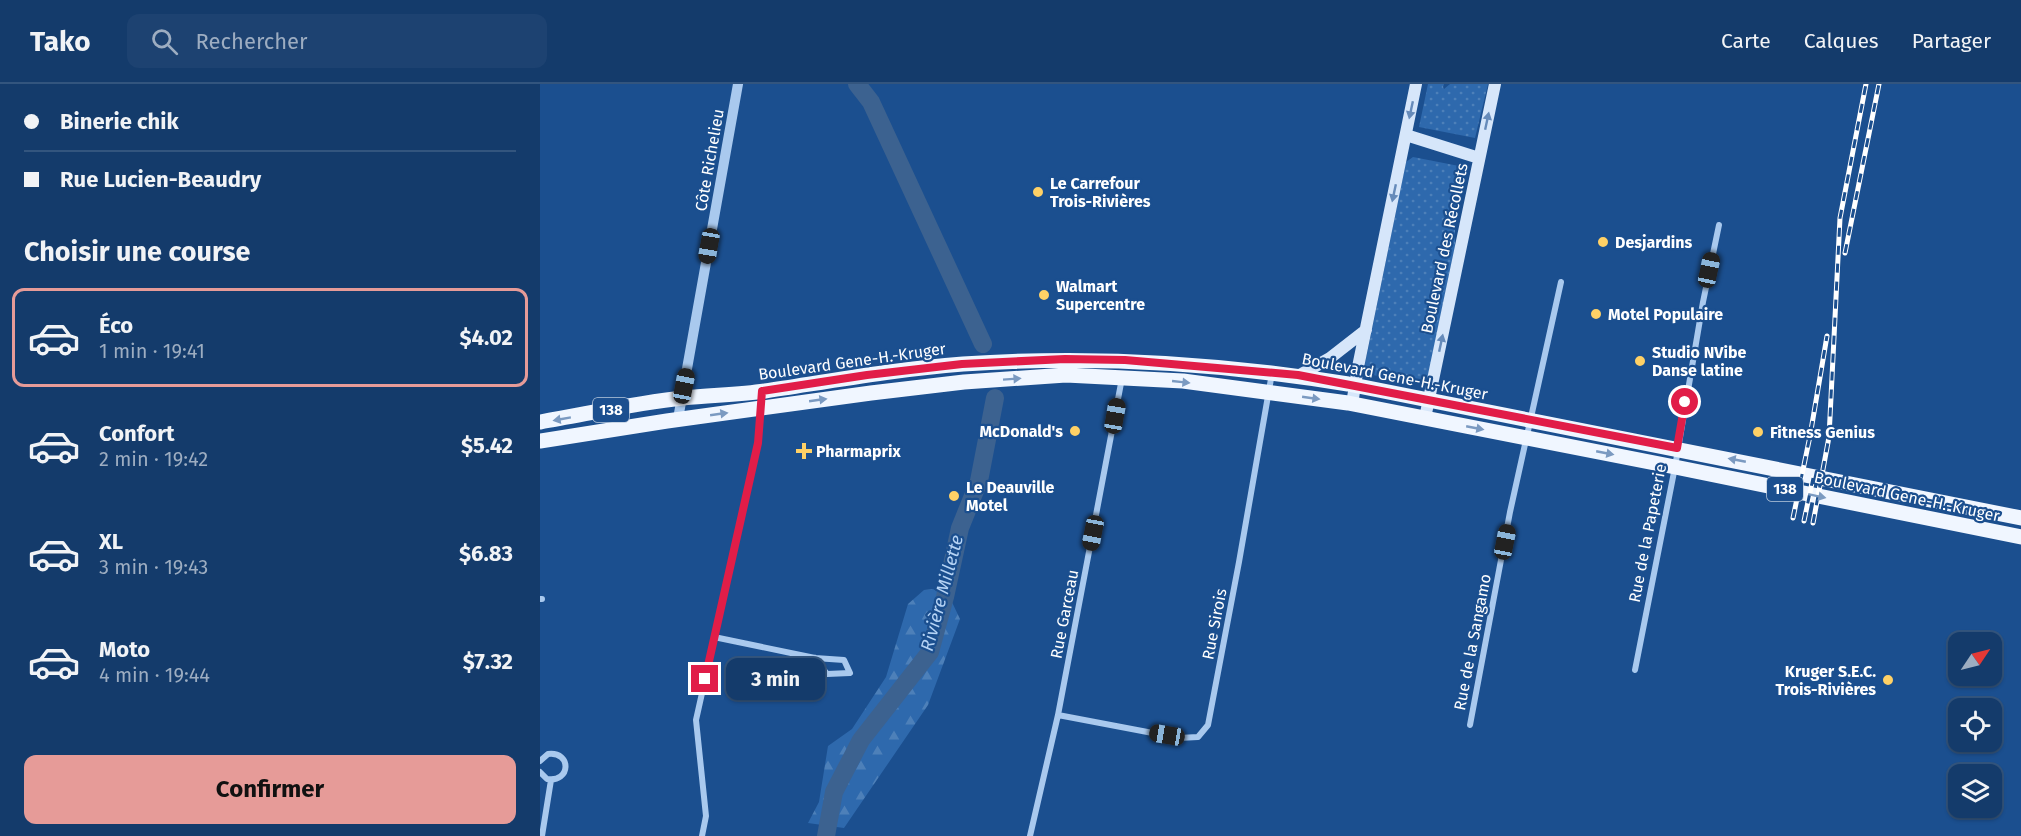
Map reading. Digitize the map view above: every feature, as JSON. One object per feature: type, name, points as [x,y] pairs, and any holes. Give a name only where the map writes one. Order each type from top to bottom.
[{"type":"main road","points":[[1352,404],[1416,84]]},
{"type":"main road","name":"Boulevard des Récollets","points":[[1425,418],[1495,84]]},
{"type":"main road","points":[[1406,135],[1479,158]]},
{"type":"main road","points":[[1298,375],[1330,358],[1366,330]]},
{"type":"main road","name":"Boulevard Gene-H.-Kruger","points":[[540,422],[682,398],[762,391],[867,375],[962,364],[1065,359],[1125,360],[1298,375],[1677,448],[2021,518]]},
{"type":"main road","name":"Boulevard Gene-H.-Kruger","points":[[540,441],[678,419],[964,382],[1066,375],[1122,377],[1183,381],[1352,404],[1675,466],[2021,537]]},
{"type":"street","name":"Côte Richelieu","points":[[678,419],[738,84]]},
{"type":"street","name":"Rue de la Papeterie","points":[[1635,670],[1719,225]]},
{"type":"street","name":"Rue de la Sangamo","points":[[1470,725],[1526,438],[1561,282]]},
{"type":"street","name":"Rue Garceau","points":[[1030,836],[1058,715],[1125,360]]},
{"type":"street","name":"Rue Sirois","points":[[1058,715],[1179,738],[1198,737],[1208,725],[1272,372]]},
{"type":"street","points":[[702,836],[706,816],[696,720],[758,443],[762,391]]},
{"type":"street","points":[[714,637],[815,658],[844,660],[850,674],[827,674],[815,658]]},
{"type":"street","points":[[540,761],[544,756],[552,753],[564,759],[566,767],[563,775],[551,780],[540,772]]},
{"type":"street","points":[[542,836],[551,780]]},
{"type":"green space","points":[[1428,84],[1444,84],[1444,89],[1450,84],[1488,84],[1475,138],[1419,127]]},
{"type":"green space","points":[[1413,157],[1459,166],[1464,169],[1465,174],[1455,224],[1455,246],[1427,382],[1423,385],[1368,374],[1364,369],[1406,162]]},
{"type":"green space","points":[[933,589],[950,598],[960,619],[928,705],[844,828],[808,823],[819,802],[828,746],[852,729],[886,677],[908,604],[924,590]]},
{"type":"waterway","name":"Rivière Millette","points":[[857,84],[871,102],[983,344]]},
{"type":"waterway","name":"Rivière Millette","points":[[826,836],[834,792],[861,740],[930,652],[960,528],[979,481],[995,398]]},
{"type":"railway","points":[[1813,523],[1829,437],[1840,218],[1866,84]]},
{"type":"railway","points":[[1845,253],[1879,84]]},
{"type":"railway","points":[[1793,518],[1827,336]]},
{"type":"railway","points":[[1804,521],[1813,478]]},
{"type":"place","name":"Le Carrefour Trois-Rivières","points":[[1038,192]]},
{"type":"place","name":"Desjardins","points":[[1603,242]]},
{"type":"place","name":"Walmart Supercentre","points":[[1044,295]]},
{"type":"place","name":"Motel Populaire","points":[[1596,314]]},
{"type":"place","name":"Studio NVibe Danse latine","points":[[1640,361]]},
{"type":"place","name":"McDonald's","points":[[1075,431]]},
{"type":"place","name":"Fitness Genius","points":[[1758,432]]},
{"type":"place","name":"Pharmaprix","points":[[804,451]]},
{"type":"place","name":"Le Deauville Motel","points":[[954,496]]},
{"type":"place","name":"Kruger S.E.C. Trois-Rivières","points":[[1888,680]]},
{"type":"route","points":[[705,679],[758,443],[762,391],[867,375],[962,364],[1065,359],[1125,360],[1298,375],[1677,448],[1685,402]]}]
